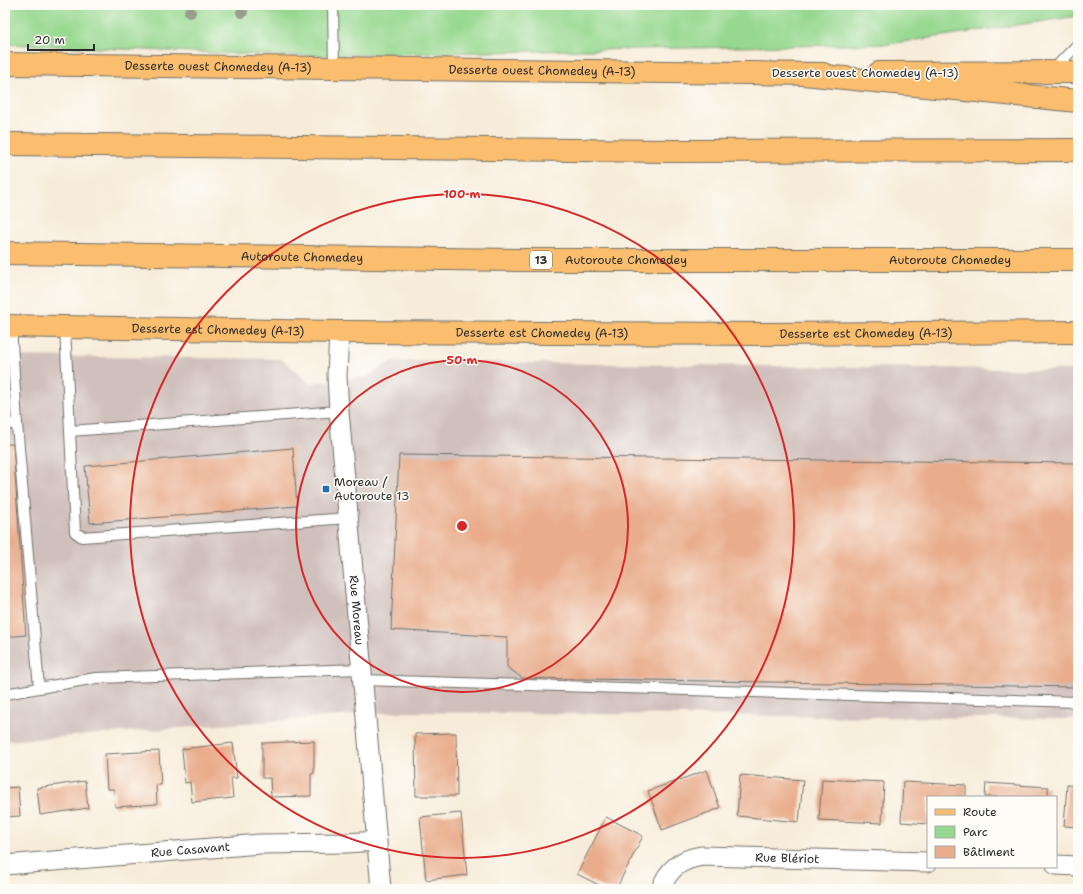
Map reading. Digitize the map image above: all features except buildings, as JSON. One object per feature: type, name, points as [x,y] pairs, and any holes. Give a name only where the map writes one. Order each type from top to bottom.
[{"type":"main road","name":"Desserte ouest Chomedey (A-13)","points":[[5,64],[804,74],[1078,72]]},
{"type":"main road","points":[[804,74],[1078,101]]},
{"type":"main road","points":[[5,144],[662,151],[1078,150]]},
{"type":"main road","name":"Autoroute Chomedey","points":[[5,253],[543,260],[1078,260]]},
{"type":"main road","name":"Desserte est Chomedey (A-13)","points":[[8,326],[338,332],[767,334],[1078,332]]},
{"type":"street","name":"Rue Moreau","points":[[338,332],[337,376],[339,412],[381,889]]},
{"type":"street","name":"Rue Casavant","points":[[5,865],[260,844],[346,843],[377,841]]},
{"type":"street","name":"Rue Blériot","points":[[661,889],[670,870],[690,858],[702,856],[927,862]]},
{"type":"street","points":[[1057,865],[1078,866]]},
{"type":"lane","points":[[333,5],[334,69]]},
{"type":"lane","points":[[1050,72],[1078,44]]},
{"type":"lane","points":[[8,326],[39,688]]},
{"type":"lane","points":[[65,328],[75,532],[82,537],[348,518]]},
{"type":"lane","points":[[70,431],[339,412]]},
{"type":"lane","points":[[5,424],[17,424]]},
{"type":"lane","points":[[5,694],[96,678],[362,675],[1078,702]]},
{"type":"shaded area","points":[[5,356],[281,359],[310,383],[366,377],[391,361],[1078,370],[1078,719],[394,712],[5,741]]},
{"type":"green space","points":[[5,5],[1078,5],[1078,16],[889,44],[286,56],[5,44]]},
{"type":"place","name":"Moreau / Autoroute 13","points":[[326,489]]}]
